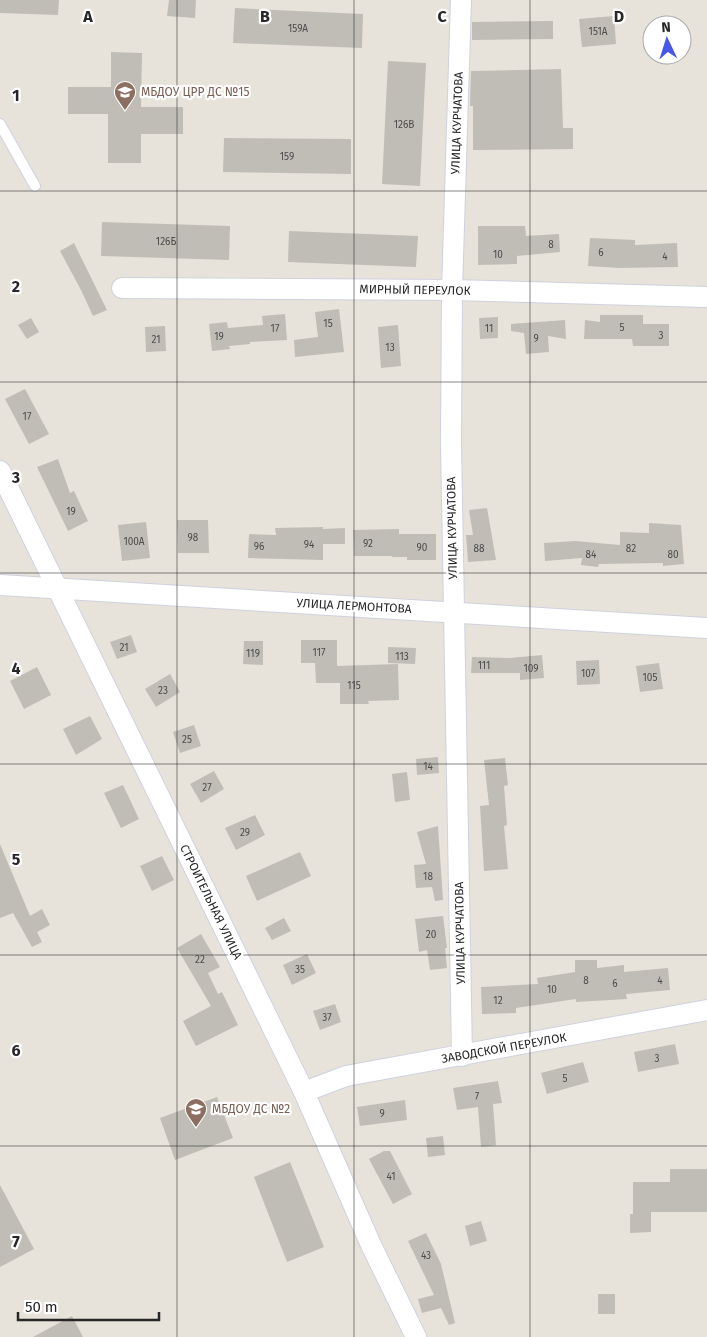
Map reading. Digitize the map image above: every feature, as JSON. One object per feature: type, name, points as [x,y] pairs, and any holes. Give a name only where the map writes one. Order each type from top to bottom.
[{"type":"street","name":"УЛИЦА КУРЧАТОВА","points":[[461,0],[452,290],[451,442],[462,1056]]},
{"type":"street","name":"МИРНЫЙ ПЕРЕУЛОК","points":[[122,288],[452,290],[707,297]]},
{"type":"street","name":"СТРОИТЕЛЬНАЯ УЛИЦА","points":[[0,471],[304,1092],[371,1245],[416,1337]]},
{"type":"street","name":"УЛИЦА ЛЕРМОНТОВА","points":[[0,585],[453,611],[707,628]]},
{"type":"street","name":"ЗАВОДСКОЙ ПЕРЕУЛОК","points":[[304,1092],[346,1076],[707,1010]]},
{"type":"lane","points":[[0,124],[35,186]]},
{"type":"building","points":[[0,0],[59,0],[58,15],[0,13]]},
{"type":"building","points":[[169,0],[196,0],[195,18],[167,16]]},
{"type":"building","points":[[235,8],[363,14],[362,48],[233,43]]},
{"type":"building","points":[[614,16],[616,44],[582,47],[579,19]]},
{"type":"building","points":[[553,21],[553,39],[472,40],[472,22]]},
{"type":"building","name":"МБДОУ ЦРР ДС №15","points":[[111,52],[142,53],[141,107],[183,107],[183,134],[141,134],[141,163],[108,163],[108,114],[68,114],[68,87],[111,87]]},
{"type":"building","points":[[388,61],[426,63],[420,186],[382,184]]},
{"type":"building","points":[[561,69],[563,128],[573,128],[573,149],[473,150],[473,106],[470,106],[471,71]]},
{"type":"building","points":[[224,138],[351,139],[351,174],[223,172]]},
{"type":"building","points":[[102,222],[230,226],[229,260],[101,256]]},
{"type":"building","points":[[478,226],[525,226],[526,236],[559,234],[560,252],[517,256],[517,264],[478,265]]},
{"type":"building","points":[[289,231],[418,236],[416,267],[288,262]]},
{"type":"building","points":[[590,238],[635,240],[635,245],[677,243],[678,267],[619,268],[588,266]]},
{"type":"building","points":[[74,243],[107,310],[93,316],[60,251]]},
{"type":"building","points":[[339,309],[344,352],[295,357],[294,340],[318,337],[315,312]]},
{"type":"building","points":[[285,314],[287,340],[250,342],[250,344],[229,346],[230,349],[212,351],[209,324],[227,322],[228,328],[263,325],[262,316]]},
{"type":"building","points":[[600,315],[643,315],[643,324],[669,324],[669,346],[633,346],[632,339],[584,339],[585,320],[600,322]]},
{"type":"building","points":[[498,317],[498,338],[480,339],[479,318]]},
{"type":"building","points":[[31,318],[39,332],[27,339],[18,325]]},
{"type":"building","points":[[565,320],[566,339],[548,336],[549,352],[526,354],[524,333],[511,331],[511,324]]},
{"type":"building","points":[[398,325],[401,366],[381,368],[378,327]]},
{"type":"building","points":[[165,326],[166,351],[146,352],[145,327]]},
{"type":"building","points":[[25,389],[49,434],[29,444],[5,399]]},
{"type":"building","points":[[58,459],[70,493],[74,491],[88,521],[68,531],[37,467]]},
{"type":"building","points":[[487,508],[496,560],[468,562],[466,535],[473,535],[469,510]]},
{"type":"building","points":[[177,520],[208,520],[209,553],[178,553]]},
{"type":"building","points":[[146,522],[150,558],[122,561],[118,525]]},
{"type":"building","points":[[649,523],[681,525],[684,564],[663,566],[663,563],[599,564],[598,567],[581,565],[582,558],[545,561],[544,543],[575,541],[620,545],[620,532],[649,533]]},
{"type":"building","points":[[323,527],[323,529],[345,528],[345,544],[323,544],[323,560],[248,558],[249,534],[276,535],[275,528]]},
{"type":"building","points":[[399,529],[399,534],[436,534],[436,560],[407,560],[407,557],[392,556],[354,556],[353,530]]},
{"type":"building","points":[[131,635],[137,652],[117,659],[110,642]]},
{"type":"building","points":[[301,640],[337,640],[337,666],[398,664],[399,700],[368,701],[369,704],[340,704],[340,683],[316,683],[315,663],[301,663]]},
{"type":"building","points":[[244,641],[263,641],[263,665],[243,664]]},
{"type":"building","points":[[388,647],[416,648],[415,664],[388,663]]},
{"type":"building","points":[[542,655],[544,678],[520,680],[520,673],[471,673],[472,657],[510,658]]},
{"type":"building","points":[[599,660],[600,684],[577,685],[576,661]]},
{"type":"building","points":[[659,663],[663,689],[640,692],[636,666]]},
{"type":"building","points":[[37,667],[51,695],[24,709],[10,681]]},
{"type":"building","points":[[170,674],[180,692],[156,707],[145,689]]},
{"type":"building","points":[[90,716],[102,739],[76,755],[63,729]]},
{"type":"building","points":[[194,725],[201,746],[180,753],[173,732]]},
{"type":"building","points":[[438,757],[439,773],[417,775],[416,759]]},
{"type":"building","points":[[505,758],[508,785],[504,786],[507,825],[504,826],[508,869],[484,871],[480,806],[489,805],[484,760]]},
{"type":"building","points":[[214,771],[224,789],[201,803],[190,784]]},
{"type":"building","points":[[407,772],[410,800],[395,802],[392,774]]},
{"type":"building","points":[[123,785],[139,819],[121,828],[104,793]]},
{"type":"building","points":[[255,815],[265,835],[236,850],[225,828]]},
{"type":"building","points":[[438,826],[443,900],[435,901],[432,887],[416,888],[414,865],[426,864],[417,832]]},
{"type":"building","points":[[0,844],[30,916],[42,909],[50,925],[37,932],[42,942],[32,947],[13,913],[0,918]]},
{"type":"building","points":[[300,852],[311,876],[257,901],[246,876]]},
{"type":"building","points":[[162,856],[174,880],[152,891],[140,866]]},
{"type":"building","points":[[443,916],[447,948],[445,948],[447,968],[430,970],[427,950],[419,952],[415,919]]},
{"type":"building","points":[[284,918],[291,931],[272,940],[265,928]]},
{"type":"building","points":[[201,934],[220,967],[208,973],[218,994],[222,992],[238,1025],[196,1046],[183,1021],[211,1006],[177,948]]},
{"type":"building","points":[[307,954],[316,973],[292,985],[283,965]]},
{"type":"building","points":[[575,960],[597,960],[597,968],[624,965],[624,972],[668,968],[670,990],[626,994],[627,999],[576,1002],[576,999],[516,1008],[516,1013],[482,1014],[481,987],[538,984],[537,978],[575,972]]},
{"type":"building","points":[[335,1004],[341,1022],[320,1030],[313,1011]]},
{"type":"building","points":[[675,1044],[679,1064],[638,1072],[634,1052]]},
{"type":"building","points":[[583,1062],[589,1082],[547,1094],[541,1073]]},
{"type":"building","points":[[498,1081],[502,1103],[493,1104],[496,1145],[481,1147],[478,1107],[457,1110],[453,1088]]},
{"type":"building","name":"МБДОУ ДС №2","points":[[217,1097],[233,1138],[175,1160],[160,1118]]},
{"type":"building","points":[[405,1100],[407,1120],[360,1126],[357,1107]]},
{"type":"building","points":[[443,1136],[445,1155],[428,1157],[426,1138]]},
{"type":"building","points":[[384,1151],[390,1151],[412,1194],[393,1204],[369,1159]]},
{"type":"building","points":[[290,1162],[324,1247],[287,1262],[254,1177]]},
{"type":"building","points":[[670,1169],[707,1169],[707,1212],[651,1212],[651,1232],[630,1233],[630,1214],[633,1214],[633,1182],[670,1182]]},
{"type":"building","points":[[0,1185],[34,1249],[0,1267]]},
{"type":"building","points":[[481,1221],[487,1241],[470,1246],[465,1226]]},
{"type":"building","points":[[426,1233],[441,1264],[455,1323],[449,1325],[441,1308],[422,1313],[418,1299],[434,1295],[408,1241]]},
{"type":"building","points":[[598,1294],[615,1294],[615,1314],[598,1314]]},
{"type":"building","points":[[72,1316],[83,1337],[33,1337]]},
{"type":"place","name":"МБДОУ ЦРР ДС №15","points":[[125,111]]},
{"type":"place","name":"МБДОУ ДС №2","points":[[196,1128]]}]
